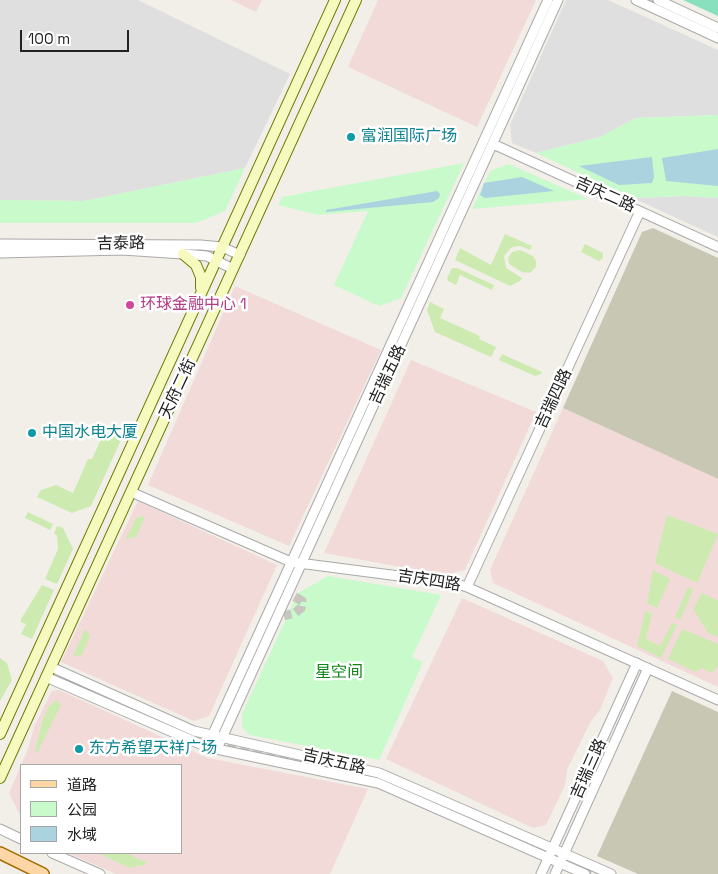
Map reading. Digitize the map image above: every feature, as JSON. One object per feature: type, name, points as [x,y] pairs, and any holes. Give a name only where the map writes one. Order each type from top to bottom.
[{"type":"main road","name":"天府二街","points":[[0,734],[335,0]]},
{"type":"main road","name":"天府二街","points":[[0,778],[356,0]]},
{"type":"main road","points":[[183,254],[196,265],[201,277],[201,290],[196,305]]},
{"type":"main road","points":[[0,853],[43,874]]},
{"type":"street","name":"吉瑞五路","points":[[206,747],[548,0]]},
{"type":"street","name":"吉瑞五路","points":[[217,749],[281,616],[302,563],[558,0]]},
{"type":"street","points":[[636,0],[718,38]]},
{"type":"street","points":[[658,0],[718,28]]},
{"type":"street","name":"吉庆二路","points":[[493,144],[718,247]]},
{"type":"street","name":"吉瑞四路","points":[[467,587],[640,211]]},
{"type":"street","name":"吉泰路","points":[[0,244],[164,243],[222,247],[240,255]]},
{"type":"street","name":"吉泰路","points":[[0,253],[122,250],[183,254],[207,256],[233,269]]},
{"type":"street","name":"吉庆四路","points":[[131,492],[291,562],[453,582],[718,700]]},
{"type":"street","name":"吉瑞三路","points":[[541,874],[636,663]]},
{"type":"street","name":"吉瑞三路","points":[[555,874],[648,668]]},
{"type":"street","name":"吉庆五路","points":[[48,672],[194,731],[379,773],[611,874]]},
{"type":"street","name":"吉庆五路","points":[[48,672],[206,747],[369,780],[585,874]]},
{"type":"street","points":[[0,829],[20,839]]},
{"type":"street","points":[[54,854],[100,874]]},
{"type":"shaded area","points":[[0,0],[138,0],[290,74],[245,168],[84,201],[0,200]]},
{"type":"shaded area","points":[[231,0],[262,0],[256,12]]},
{"type":"shaded area","points":[[378,0],[536,0],[477,127],[348,67]]},
{"type":"shaded area","points":[[566,0],[608,0],[718,50],[718,115],[636,118],[600,137],[536,153],[512,143],[510,125]]},
{"type":"shaded area","points":[[685,196],[718,198],[718,237],[633,198]]},
{"type":"shaded area","points":[[653,228],[718,258],[718,479],[563,408],[642,232]]},
{"type":"shaded area","points":[[235,286],[381,350],[289,546],[148,485]]},
{"type":"shaded area","points":[[411,360],[536,412],[465,570],[445,575],[324,553]]},
{"type":"shaded area","points":[[563,408],[718,479],[718,687],[493,583],[490,570]]},
{"type":"shaded area","points":[[138,501],[277,565],[209,716],[194,721],[61,662]]},
{"type":"shaded area","points":[[462,598],[603,661],[613,678],[600,710],[591,721],[567,770],[565,785],[546,825],[533,828],[386,759]]},
{"type":"shaded area","name":"东方希望天祥广场","points":[[59,690],[208,758],[368,789],[330,874],[116,874],[70,854],[182,854],[182,764],[21,764],[34,727],[52,691]]},
{"type":"shaded area","points":[[672,691],[718,712],[718,874],[638,874],[597,856]]},
{"type":"shaded area","points":[[20,767],[20,815],[9,793]]},
{"type":"green space","points":[[683,0],[718,0],[718,16]]},
{"type":"green space","points":[[718,115],[718,198],[685,196],[633,198],[536,153],[600,137],[636,118]]},
{"type":"green space","points":[[464,163],[401,298],[379,306],[334,285],[368,211],[318,215],[278,205],[282,197]]},
{"type":"green space","points":[[509,164],[588,199],[472,209],[490,171]]},
{"type":"green space","points":[[245,168],[225,211],[196,223],[0,223],[0,200],[84,201]]},
{"type":"green space","points":[[505,234],[532,246],[530,250],[520,246],[512,247],[504,256],[506,268],[522,278],[520,281],[510,286],[455,260],[460,248],[491,265]]},
{"type":"green space","points":[[585,244],[603,253],[603,258],[599,261],[581,252]]},
{"type":"green space","points":[[520,250],[533,256],[536,261],[536,267],[530,273],[522,272],[509,264],[508,258],[512,252]]},
{"type":"green space","points":[[452,268],[457,268],[494,285],[492,290],[460,275],[456,285],[448,281],[447,278]]},
{"type":"green space","points":[[430,302],[444,309],[440,318],[480,336],[479,339],[496,347],[491,357],[435,332],[427,310]]},
{"type":"green space","points":[[502,354],[542,372],[535,376],[499,360]]},
{"type":"green space","points":[[113,432],[119,435],[121,440],[91,506],[72,513],[37,497],[41,490],[56,485],[73,493],[88,459],[92,459],[102,437],[111,436]]},
{"type":"green space","points":[[28,512],[53,524],[50,530],[25,518]]},
{"type":"green space","points":[[667,515],[718,534],[697,583],[655,563]]},
{"type":"green space","points":[[145,517],[136,537],[126,539],[136,518]]},
{"type":"green space","points":[[57,526],[63,528],[73,549],[57,584],[45,579],[58,549],[57,536],[54,533]]},
{"type":"green space","points":[[653,570],[670,579],[657,608],[647,603]]},
{"type":"green space","name":"星空间","points":[[328,576],[441,595],[412,657],[423,662],[379,760],[250,735],[242,727],[242,714],[298,593]]},
{"type":"green space","points":[[42,585],[54,590],[32,639],[21,634],[26,624],[21,622],[21,619]]},
{"type":"green space","points":[[688,587],[693,590],[680,620],[675,617]]},
{"type":"green space","points":[[702,593],[718,601],[718,637],[708,633],[693,609]]},
{"type":"green space","points":[[645,611],[652,614],[646,639],[660,646],[672,623],[677,625],[661,658],[637,646]]},
{"type":"green space","points":[[85,629],[90,636],[82,655],[73,656]]},
{"type":"green space","points":[[682,629],[718,644],[718,666],[711,673],[702,668],[696,672],[668,659]]},
{"type":"green space","points":[[0,658],[7,663],[12,680],[0,701]]},
{"type":"green space","points":[[57,700],[61,705],[37,753],[35,751],[43,719],[49,706]]},
{"type":"green space","points":[[127,854],[146,862],[145,865],[129,868],[102,855]]},
{"type":"water","points":[[718,149],[718,186],[666,181],[662,158]]},
{"type":"water","points":[[652,157],[654,177],[652,183],[619,185],[579,166]]},
{"type":"water","points":[[522,177],[554,191],[485,198],[480,195],[484,183]]},
{"type":"water","points":[[437,191],[440,194],[439,198],[433,202],[326,212],[326,210]]},
{"type":"tunnel","points":[[647,0],[695,22]]},
{"type":"tunnel","points":[[283,590],[302,601],[301,608],[295,613],[284,616]]},
{"type":"tunnel","points":[[214,742],[345,770]]},
{"type":"tunnel","points":[[360,773],[382,779],[598,874]]},
{"type":"place","name":"富润国际广场","points":[[351,137]]},
{"type":"place","name":"环球金融中心 1","points":[[130,305]]},
{"type":"place","name":"中国水电大厦","points":[[32,433]]},
{"type":"place","name":"东方希望天祥广场","points":[[79,749]]}]
